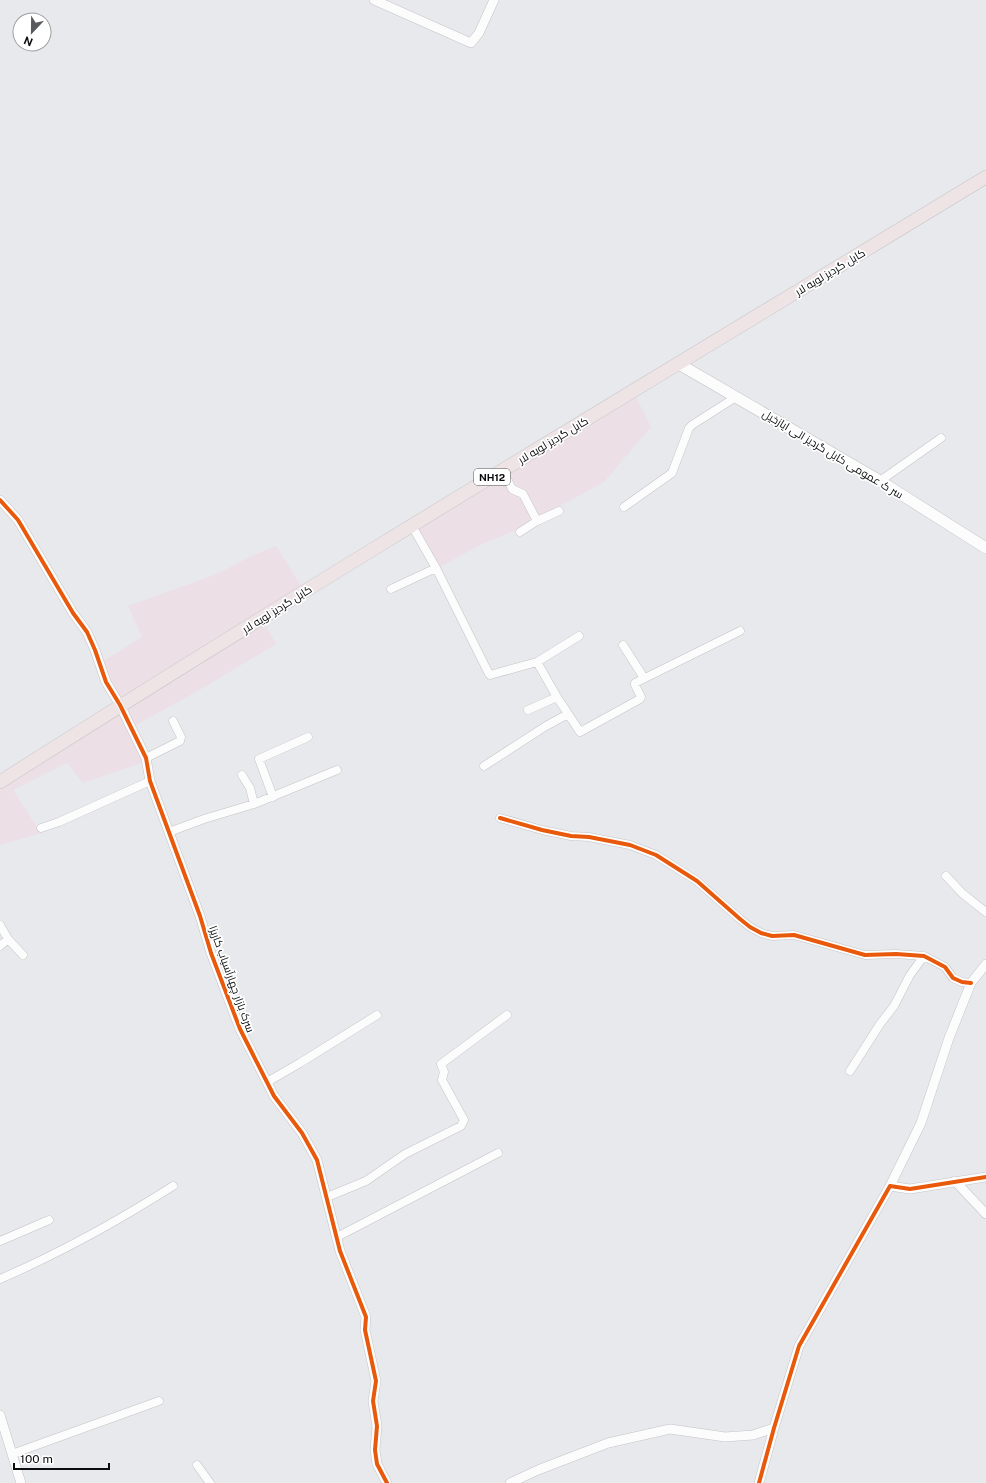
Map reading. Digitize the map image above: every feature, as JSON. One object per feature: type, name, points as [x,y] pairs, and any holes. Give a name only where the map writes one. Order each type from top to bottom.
[{"type":"highway","name":"کابل گردیز لویه لار","points":[[0,782],[120,705],[986,177]]},
{"type":"main road","name":"سر ک عمومی کابل گردیز الی ایازخیل","points":[[679,364],[880,480],[986,548]]},
{"type":"street","points":[[374,0],[471,43],[479,33],[494,0]]},
{"type":"street","points":[[624,507],[672,473],[689,428],[692,425],[736,397]]},
{"type":"street","points":[[880,480],[941,438]]},
{"type":"street","points":[[503,471],[512,489],[523,494],[537,521]]},
{"type":"street","name":"سرک بازار چهارآسیاب کاریزا","points":[[0,500],[18,520],[73,613],[87,632],[106,682],[120,705],[146,758],[150,780],[240,1029],[274,1096],[302,1133],[317,1160],[340,1250],[366,1317],[366,1330],[376,1381],[373,1401],[377,1426],[375,1450],[377,1464],[387,1483]]},
{"type":"street","points":[[520,532],[537,521],[559,511]]},
{"type":"street","points":[[412,526],[436,568],[490,675],[538,662],[579,636]]},
{"type":"street","points":[[391,589],[436,568]]},
{"type":"street","points":[[538,662],[557,697],[580,732],[641,698],[634,684],[740,631]]},
{"type":"street","points":[[623,645],[644,678]]},
{"type":"street","points":[[528,710],[557,697]]},
{"type":"street","points":[[484,766],[546,726],[568,714]]},
{"type":"street","points":[[146,758],[180,741],[181,737],[174,721]]},
{"type":"street","points":[[273,797],[259,759],[308,736]]},
{"type":"street","points":[[169,832],[273,797],[337,770]]},
{"type":"street","points":[[242,775],[250,788],[254,804]]},
{"type":"street","points":[[41,828],[59,822],[150,780]]},
{"type":"street","points":[[500,818],[542,830],[571,836],[589,837],[630,846],[656,855],[697,881],[750,927],[772,936],[794,935],[865,955],[896,954],[924,956],[945,967],[953,978],[962,982],[971,983]]},
{"type":"street","points":[[946,876],[963,894],[986,912]]},
{"type":"street","points":[[0,925],[8,939],[23,955]]},
{"type":"street","points":[[0,946],[8,939]]},
{"type":"street","points":[[850,1071],[880,1024],[894,1006],[910,975],[924,956]]},
{"type":"street","points":[[759,1483],[799,1346],[890,1186],[921,1123],[949,1038],[971,983],[986,964]]},
{"type":"street","points":[[266,1082],[300,1063],[377,1015]]},
{"type":"street","points":[[327,1197],[366,1181],[405,1154],[461,1126],[464,1120],[442,1080],[444,1072],[441,1064],[507,1015]]},
{"type":"street","points":[[337,1237],[498,1153]]},
{"type":"street","points":[[890,1186],[910,1189],[986,1177]]},
{"type":"street","points":[[955,1181],[986,1214]]},
{"type":"street","points":[[0,1279],[37,1263],[174,1186]]},
{"type":"street","points":[[0,1242],[49,1220]]},
{"type":"street","points":[[12,1454],[160,1401]]},
{"type":"street","points":[[0,1415],[21,1483]]},
{"type":"street","points":[[510,1483],[538,1470],[608,1443],[670,1430],[725,1437],[753,1435],[774,1428]]},
{"type":"street","points":[[197,1465],[210,1483]]},
{"type":"shaded area","points":[[635,395],[651,427],[604,482],[516,530],[478,546],[438,568],[410,530]]},
{"type":"shaded area","points":[[276,546],[302,587],[116,703],[97,665],[142,637],[128,606],[217,574],[251,556]]},
{"type":"shaded area","points":[[263,621],[276,644],[196,692],[134,726],[145,762],[83,783],[67,763],[13,790],[41,833],[0,845],[0,784]]},
{"type":"cycle path","points":[[0,500],[18,520],[73,613],[87,632],[106,682],[120,705],[146,758],[150,781],[200,916],[211,953],[240,1029],[274,1096],[302,1133],[317,1160],[340,1251],[366,1317],[365,1330],[376,1381],[373,1401],[377,1426],[375,1450],[377,1464],[387,1483]]},
{"type":"cycle path","points":[[500,818],[542,830],[630,845],[656,855],[697,881],[740,919],[761,933],[772,936],[794,935],[865,955],[896,954],[924,956],[945,967],[953,978],[962,982],[971,983]]},
{"type":"cycle path","points":[[759,1483],[799,1346],[890,1186],[910,1189],[986,1177]]}]
